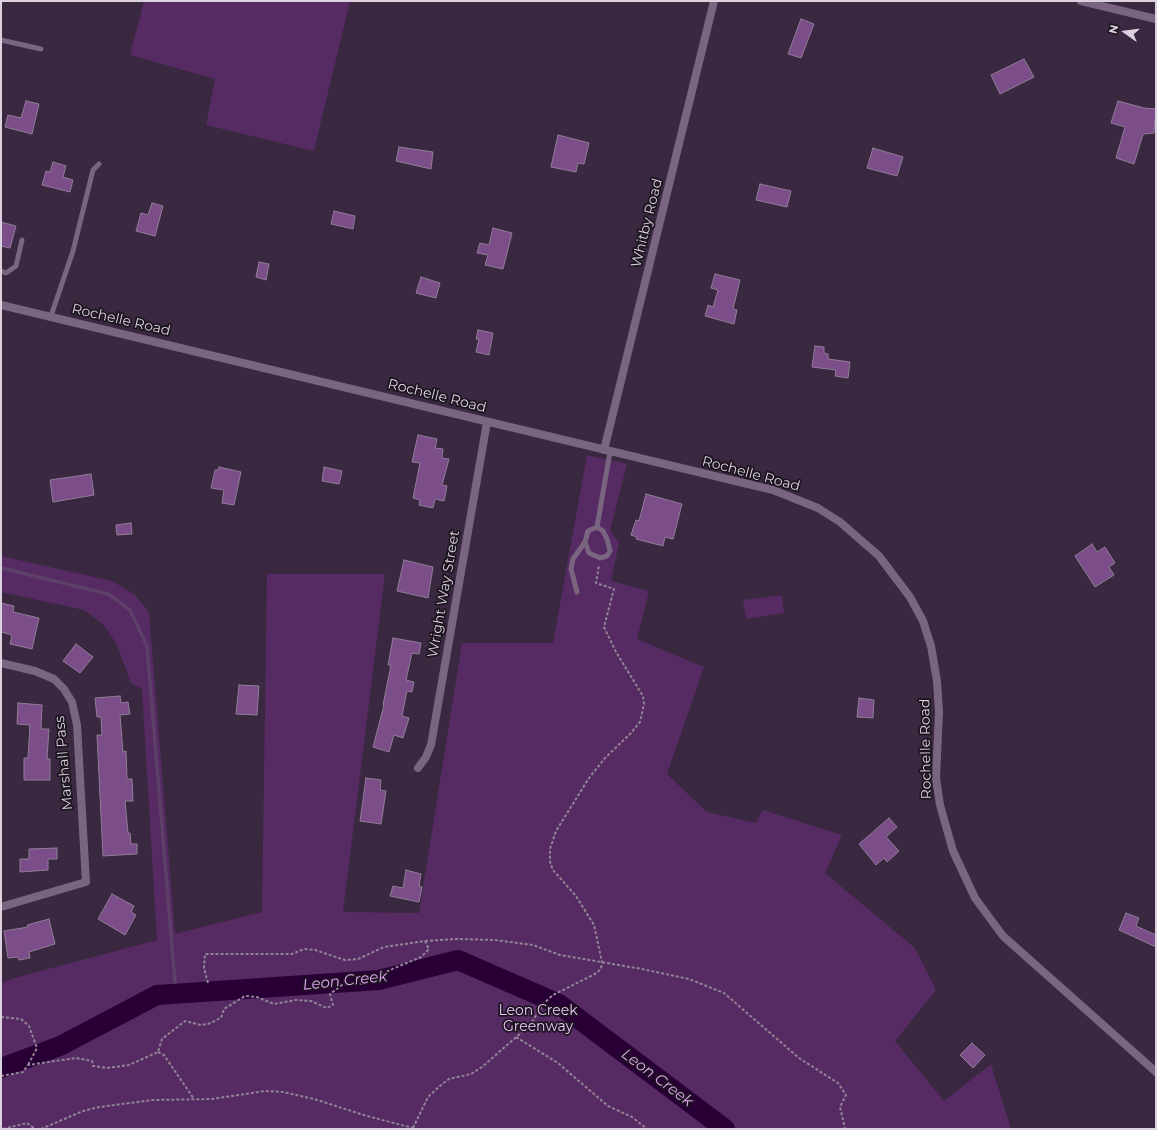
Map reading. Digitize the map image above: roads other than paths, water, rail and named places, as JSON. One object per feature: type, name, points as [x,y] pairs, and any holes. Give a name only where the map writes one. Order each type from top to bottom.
[{"type":"street","name":"Whitby Road","points":[[607,451],[714,1]]},
{"type":"street","points":[[1081,1],[1156,19]]},
{"type":"street","name":"Rochelle Road","points":[[1,305],[773,490],[794,497],[818,508],[840,522],[879,556],[910,597],[923,621],[932,646],[937,681],[939,712],[936,778],[940,805],[953,851],[975,898],[1002,936],[1156,1072]]},
{"type":"street","name":"Wright Way Street","points":[[418,768],[426,757],[431,745],[487,422]]},
{"type":"street","name":"Marshall Pass","points":[[1,663],[35,671],[54,678],[64,689],[72,702],[77,725],[86,882],[1,907]]},
{"type":"lane","points":[[1,40],[41,49]]},
{"type":"lane","points":[[51,316],[73,251],[93,170],[99,164]]},
{"type":"lane","points":[[1,271],[6,273],[16,266],[22,240]]},
{"type":"lane","points":[[597,527],[607,451]]},
{"type":"lane","points":[[577,592],[571,569],[573,559],[585,542],[588,532],[597,527]]},
{"type":"lane","points":[[585,542],[589,552],[600,558],[607,556],[610,551],[607,539],[603,531],[597,527]]},
{"type":"waterway","points":[[1,568],[108,594],[130,610],[147,646],[176,994]]},
{"type":"waterway","name":"Leon Creek","points":[[1,1068],[60,1046],[157,995],[379,980],[458,960],[559,1004],[725,1129]]},
{"type":"park label","name":"Leon Creek Greenway","points":[[538,1020]]}]
